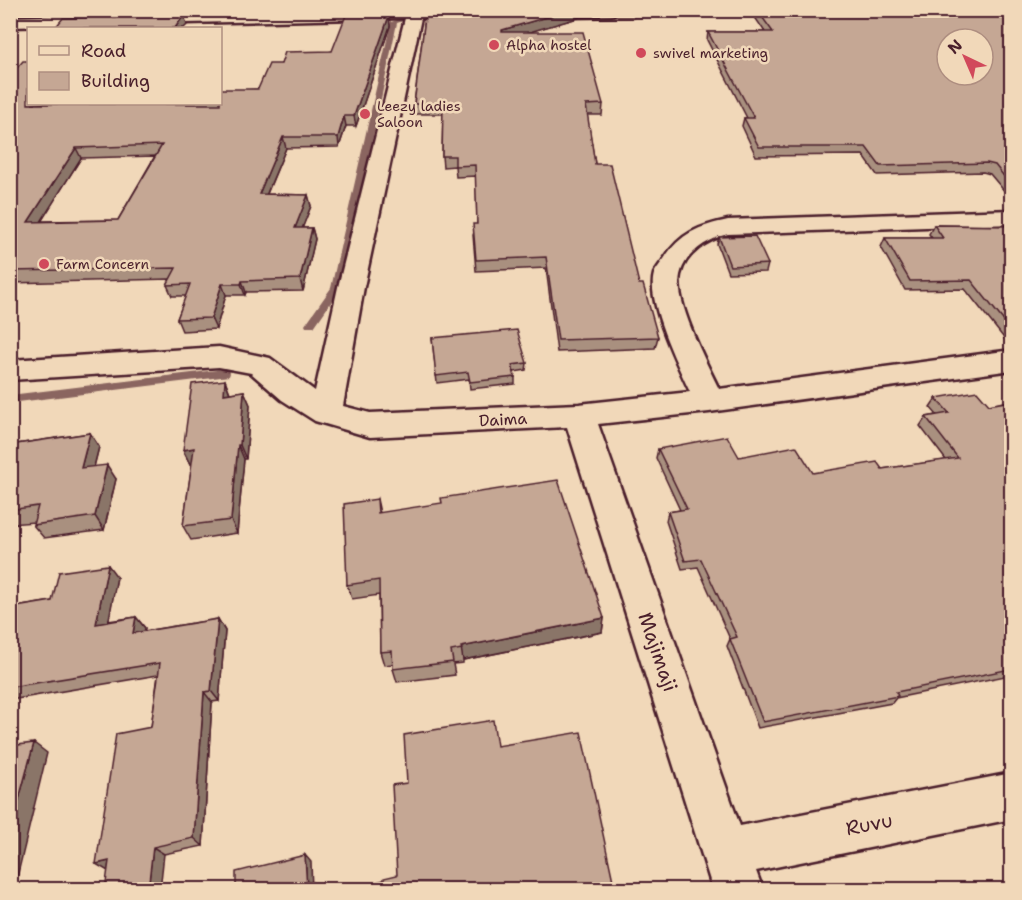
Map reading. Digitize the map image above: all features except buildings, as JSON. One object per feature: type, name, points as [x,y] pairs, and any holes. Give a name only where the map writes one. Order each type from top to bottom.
[{"type":"street","points":[[520,11],[612,10]]},
{"type":"street","points":[[326,413],[373,190],[415,11]]},
{"type":"street","points":[[10,22],[415,11],[485,12]]},
{"type":"street","points":[[709,401],[669,304],[667,274],[681,250],[691,239],[708,231],[728,227],[1011,217]]},
{"type":"street","name":"Daima","points":[[10,370],[219,357],[259,365],[271,372],[293,392],[326,413],[370,425],[579,415],[709,401],[1011,360]]},
{"type":"street","name":"Majimaji","points":[[579,415],[732,871]]},
{"type":"street","name":"Ruvu","points":[[732,871],[1011,796]]},
{"type":"waterway","points":[[563,18],[768,13]]},
{"type":"waterway","points":[[310,325],[336,288],[394,22],[409,18]]},
{"type":"waterway","points":[[10,399],[225,373]]},
{"type":"place","name":"Alpha hostel","points":[[494,45]]},
{"type":"place","name":"swivel marketing","points":[[641,53]]},
{"type":"place","name":"Leezy ladies Saloon","points":[[365,114]]},
{"type":"place","name":"Farm Concern","points":[[44,264]]}]
